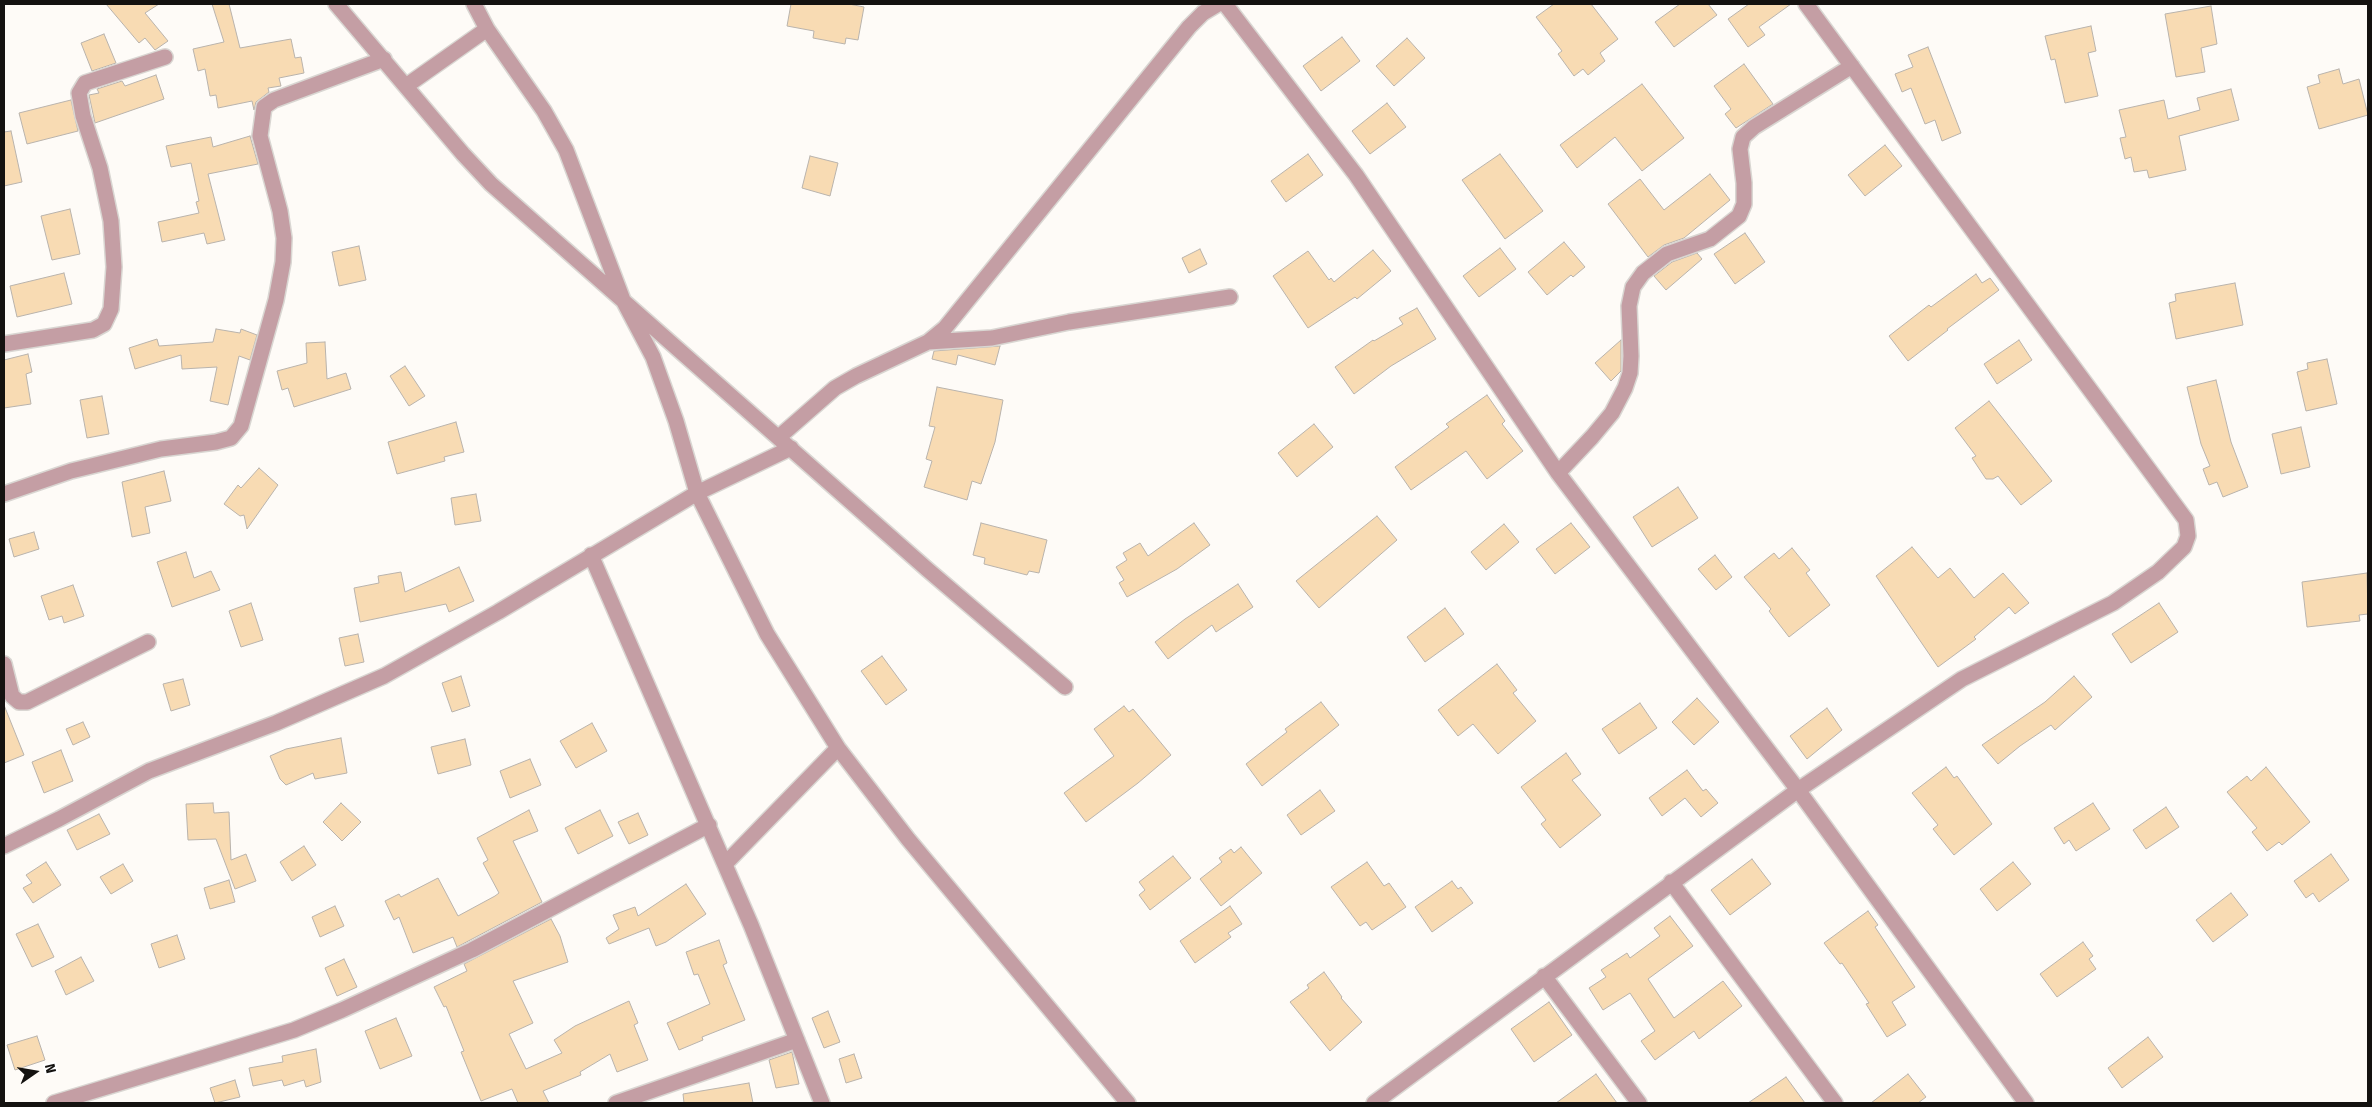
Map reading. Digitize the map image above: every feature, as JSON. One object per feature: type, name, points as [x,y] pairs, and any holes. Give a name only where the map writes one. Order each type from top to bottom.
[{"type":"street","points":[[336,4],[463,154],[491,184],[928,570],[1065,687]]},
{"type":"street","points":[[474,4],[487,29],[544,111],[566,150],[623,300],[653,357],[676,422],[697,493],[767,634],[838,748],[908,839],[1128,1103]]},
{"type":"street","points":[[779,437],[835,388],[928,342],[945,328],[1189,28],[1203,13],[1218,4]]},
{"type":"street","points":[[1225,4],[1356,175],[1558,473],[1798,790],[2026,1103]]},
{"type":"street","points":[[1374,1103],[1798,790],[1962,679],[2113,603],[2158,572],[2184,547],[2188,536],[2186,520],[1806,4]]},
{"type":"street","points":[[406,86],[487,29]]},
{"type":"street","points":[[4,344],[93,330],[104,324],[111,309],[114,267],[111,222],[100,168],[83,116],[79,93],[85,83],[165,57]]},
{"type":"street","points":[[4,494],[89,466],[161,448],[216,442],[232,438],[241,426],[276,300],[283,262],[284,238],[280,211],[260,136],[264,107],[274,100],[384,59]]},
{"type":"street","points":[[1558,473],[1612,413],[1625,388],[1631,364],[1629,306],[1633,287],[1643,273],[1667,254],[1710,239],[1739,216],[1744,204],[1744,183],[1740,149],[1743,137],[1754,127],[1852,66]]},
{"type":"street","points":[[928,342],[992,338],[1069,322],[1230,297]]},
{"type":"street","points":[[4,846],[149,771],[276,723],[384,676],[498,612],[697,493],[791,448]]},
{"type":"street","points":[[592,555],[725,864],[822,1103]]},
{"type":"street","points":[[4,664],[12,696],[19,702],[27,702],[148,642]]},
{"type":"street","points":[[725,864],[838,748]]},
{"type":"street","points":[[54,1103],[294,1030],[334,1014],[472,950],[709,826]]},
{"type":"street","points":[[1671,882],[1835,1103]]},
{"type":"street","points":[[1544,976],[1640,1103]]},
{"type":"street","points":[[616,1103],[797,1040]]},
{"type":"building","points":[[106,4],[159,4],[145,13],[168,41],[155,50],[145,38],[139,43]]},
{"type":"building","points":[[212,4],[229,4],[240,48],[291,39],[295,58],[301,57],[304,73],[279,78],[281,86],[268,88],[269,92],[256,102],[254,110],[252,101],[218,108],[216,95],[210,96],[205,69],[198,71],[193,49],[224,42]]},
{"type":"building","points":[[791,4],[849,4],[864,7],[858,40],[846,38],[845,44],[813,38],[814,31],[787,26]]},
{"type":"building","points":[[1554,4],[1591,4],[1618,39],[1600,53],[1605,61],[1588,75],[1583,69],[1574,76],[1558,54],[1562,51],[1536,17]]},
{"type":"building","points":[[1680,4],[1708,4],[1717,15],[1674,47],[1655,22]]},
{"type":"building","points":[[1749,4],[1791,4],[1759,27],[1765,35],[1748,47],[1728,19]]},
{"type":"building","points":[[2211,6],[2217,44],[2201,48],[2205,72],[2176,77],[2165,14]]},
{"type":"building","points":[[2091,26],[2096,51],[2088,53],[2098,96],[2065,103],[2055,59],[2051,60],[2045,36]]},
{"type":"building","points":[[104,34],[116,63],[92,71],[81,43]]},
{"type":"building","points":[[1342,37],[1360,61],[1321,91],[1303,66]]},
{"type":"building","points":[[1407,38],[1425,58],[1394,86],[1376,66]]},
{"type":"building","points":[[1928,47],[1961,133],[1942,141],[1935,120],[1925,124],[1911,88],[1902,92],[1895,74],[1913,67],[1908,55]]},
{"type":"building","points":[[1744,64],[1773,104],[1736,128],[1725,114],[1731,109],[1714,86]]},
{"type":"building","points":[[2339,69],[2343,84],[2359,79],[2368,115],[2319,129],[2307,87],[2320,83],[2318,75]]},
{"type":"building","points":[[156,75],[164,99],[95,123],[89,95],[99,93],[97,89],[122,81],[125,86]]},
{"type":"building","points":[[1642,84],[1684,138],[1642,171],[1615,137],[1577,168],[1560,145]]},
{"type":"building","points":[[2231,89],[2239,120],[2179,136],[2186,170],[2149,178],[2147,170],[2134,172],[2131,157],[2125,159],[2120,138],[2126,137],[2119,110],[2164,100],[2168,119],[2200,110],[2197,98]]},
{"type":"building","points":[[71,100],[78,131],[27,144],[19,113]]},
{"type":"building","points":[[1387,103],[1406,127],[1370,154],[1352,131]]},
{"type":"building","points":[[11,131],[22,182],[4,186],[4,132]]},
{"type":"building","points":[[250,136],[258,164],[208,174],[225,240],[207,244],[204,233],[162,242],[158,222],[199,213],[196,202],[199,201],[191,163],[171,167],[166,146],[211,137],[213,147]]},
{"type":"building","points":[[1885,145],[1902,166],[1865,196],[1848,175]]},
{"type":"building","points":[[1308,154],[1323,175],[1286,202],[1271,181]]},
{"type":"building","points":[[1500,154],[1543,211],[1505,239],[1462,180]]},
{"type":"building","points":[[810,156],[838,163],[830,196],[802,188]]},
{"type":"building","points":[[1710,174],[1730,200],[1684,238],[1664,245],[1648,257],[1608,204],[1640,179],[1664,210]]},
{"type":"building","points":[[70,209],[80,254],[52,260],[41,216]]},
{"type":"building","points":[[1745,233],[1765,262],[1735,284],[1714,254]]},
{"type":"building","points":[[1564,242],[1585,267],[1573,277],[1571,275],[1547,295],[1528,272]]},
{"type":"building","points":[[359,246],[366,280],[339,286],[332,252]]},
{"type":"building","points":[[1500,248],[1516,269],[1479,297],[1463,276]]},
{"type":"building","points":[[1200,249],[1207,264],[1189,273],[1182,258]]},
{"type":"building","points":[[1373,250],[1391,271],[1357,299],[1355,297],[1308,328],[1273,276],[1308,251],[1329,280],[1331,278],[1334,282]]},
{"type":"building","points":[[1697,253],[1702,259],[1666,290],[1654,276],[1672,262]]},
{"type":"building","points":[[64,273],[72,304],[17,317],[10,286]]},
{"type":"building","points":[[1976,274],[1982,283],[1990,278],[1999,290],[1908,361],[1889,336],[1929,305],[1931,307]]},
{"type":"building","points":[[2235,283],[2243,325],[2176,339],[2169,303],[2176,301],[2175,294]]},
{"type":"building","points":[[1417,308],[1436,339],[1391,366],[1354,394],[1335,367],[1373,340],[1403,324],[1399,318]]},
{"type":"building","points":[[216,329],[240,333],[241,329],[257,335],[250,360],[239,356],[228,405],[210,401],[217,367],[182,369],[181,355],[135,369],[129,348],[157,339],[159,346],[213,342]]},
{"type":"building","points":[[1621,340],[1621,371],[1611,381],[1595,363]]},
{"type":"building","points":[[2019,340],[2032,360],[1997,384],[1984,364]]},
{"type":"building","points":[[325,342],[327,379],[346,373],[351,389],[294,407],[288,388],[282,390],[277,371],[307,363],[306,343]]},
{"type":"building","points":[[1000,346],[995,365],[958,355],[956,365],[932,359],[934,351]]},
{"type":"building","points":[[28,354],[32,372],[26,374],[31,404],[4,408],[4,360]]},
{"type":"building","points":[[2327,359],[2337,404],[2306,411],[2297,372],[2308,369],[2307,363]]},
{"type":"building","points":[[405,366],[425,396],[409,406],[390,376]]},
{"type":"building","points":[[2216,380],[2231,442],[2248,487],[2223,497],[2217,482],[2209,485],[2203,469],[2210,466],[2201,444],[2187,387]]},
{"type":"building","points":[[937,387],[1003,400],[995,442],[981,484],[972,481],[967,500],[924,487],[932,461],[926,459],[935,427],[929,426]]},
{"type":"building","points":[[1487,395],[1505,421],[1502,424],[1523,451],[1487,479],[1466,451],[1411,490],[1395,467],[1449,427],[1446,424]]},
{"type":"building","points":[[102,396],[109,434],[87,438],[80,400]]},
{"type":"building","points":[[1989,401],[2052,481],[2021,505],[1998,476],[1993,479],[1986,479],[1972,458],[1976,456],[1955,428]]},
{"type":"building","points":[[456,422],[464,452],[444,457],[445,461],[397,474],[388,442]]},
{"type":"building","points":[[1314,424],[1333,447],[1297,477],[1278,453]]},
{"type":"building","points":[[2301,427],[2310,467],[2281,474],[2272,434]]},
{"type":"building","points":[[259,468],[278,485],[247,529],[244,515],[240,516],[224,504],[238,485],[241,488]]},
{"type":"building","points":[[164,471],[171,501],[145,507],[150,533],[132,537],[122,482]]},
{"type":"building","points":[[1678,487],[1698,518],[1652,547],[1633,517]]},
{"type":"building","points":[[476,494],[481,521],[455,525],[451,498]]},
{"type":"building","points":[[1377,516],[1397,540],[1319,608],[1296,581]]},
{"type":"building","points":[[981,523],[1047,540],[1039,573],[1029,571],[1027,575],[984,564],[985,558],[973,555]]},
{"type":"building","points":[[1194,523],[1210,545],[1177,569],[1127,597],[1119,583],[1124,580],[1116,567],[1127,560],[1123,553],[1140,543],[1148,556]]},
{"type":"building","points":[[1571,523],[1590,547],[1555,574],[1536,549]]},
{"type":"building","points":[[1504,524],[1519,542],[1486,570],[1471,552]]},
{"type":"building","points":[[34,532],[39,549],[14,557],[9,539]]},
{"type":"building","points":[[1912,547],[1938,578],[1950,568],[1974,598],[2003,573],[2029,603],[2015,614],[2009,607],[1974,637],[1976,639],[1938,667],[1876,576]]},
{"type":"building","points":[[1792,548],[1810,570],[1806,573],[1830,605],[1789,637],[1769,611],[1771,609],[1744,577],[1774,553],[1779,559]]},
{"type":"building","points":[[186,552],[194,578],[211,571],[220,590],[172,607],[157,562]]},
{"type":"building","points":[[1715,555],[1732,577],[1716,590],[1698,569]]},
{"type":"building","points":[[459,567],[474,601],[449,612],[446,604],[360,622],[354,588],[379,583],[378,576],[401,572],[405,592]]},
{"type":"building","points":[[2367,573],[2368,614],[2359,615],[2360,621],[2307,627],[2302,582]]},
{"type":"building","points":[[1238,584],[1253,607],[1216,632],[1212,625],[1168,659],[1155,642],[1185,619]]},
{"type":"building","points":[[73,585],[84,616],[64,623],[62,616],[49,620],[41,596]]},
{"type":"building","points":[[251,603],[263,640],[241,647],[229,611]]},
{"type":"building","points":[[2159,603],[2178,632],[2131,663],[2112,634]]},
{"type":"building","points":[[1445,608],[1464,634],[1425,662],[1407,637]]},
{"type":"building","points":[[358,634],[364,662],[345,666],[339,638]]},
{"type":"building","points":[[882,656],[907,690],[886,705],[861,671]]},
{"type":"building","points":[[1497,664],[1517,690],[1513,693],[1536,721],[1498,754],[1473,724],[1458,736],[1438,710]]},
{"type":"building","points":[[461,676],[470,706],[452,712],[442,683]]},
{"type":"building","points":[[2074,676],[2092,697],[2055,730],[2051,725],[1998,764],[1982,745],[2045,702]]},
{"type":"building","points":[[183,679],[190,705],[171,711],[163,684]]},
{"type":"building","points":[[1697,698],[1719,722],[1694,745],[1672,722]]},
{"type":"building","points":[[1321,702],[1339,725],[1262,786],[1246,764],[1287,732],[1285,729]]},
{"type":"building","points":[[1640,703],[1657,728],[1619,754],[1602,729]]},
{"type":"building","points":[[4,705],[24,755],[4,763]]},
{"type":"building","points":[[1124,706],[1129,712],[1133,709],[1171,755],[1138,783],[1086,822],[1064,793],[1114,756],[1094,729]]},
{"type":"building","points":[[1827,708],[1842,730],[1807,759],[1790,736]]},
{"type":"building","points":[[83,722],[90,737],[73,745],[66,729]]},
{"type":"building","points":[[592,723],[607,751],[576,768],[560,741]]},
{"type":"building","points":[[341,738],[347,773],[315,779],[313,773],[286,785],[280,779],[270,756],[286,749]]},
{"type":"building","points":[[465,739],[471,765],[438,774],[431,747]]},
{"type":"building","points":[[61,750],[73,781],[44,793],[32,762]]},
{"type":"building","points":[[1566,753],[1581,774],[1572,780],[1601,815],[1560,848],[1541,824],[1546,820],[1521,787]]},
{"type":"building","points":[[530,759],[541,785],[510,798],[500,771]]},
{"type":"building","points":[[1946,767],[1954,778],[1957,776],[1992,824],[1954,855],[1933,829],[1938,825],[1912,793]]},
{"type":"building","points":[[2266,767],[2310,822],[2282,845],[2279,842],[2267,851],[2252,832],[2257,828],[2227,792],[2247,776],[2251,781]]},
{"type":"building","points":[[1687,770],[1703,791],[1706,789],[1718,803],[1701,817],[1685,798],[1662,816],[1649,798]]},
{"type":"building","points":[[1320,790],[1335,811],[1301,835],[1287,815]]},
{"type":"building","points":[[213,803],[214,813],[229,812],[231,860],[246,854],[256,881],[235,889],[216,839],[188,840],[186,804]]},
{"type":"building","points":[[341,803],[361,822],[342,841],[323,822]]},
{"type":"building","points":[[2093,803],[2110,829],[2076,851],[2069,840],[2064,844],[2054,828]]},
{"type":"building","points":[[2166,807],[2179,827],[2146,849],[2133,830]]},
{"type":"building","points":[[529,810],[538,831],[513,841],[542,902],[457,947],[453,937],[413,953],[399,917],[394,920],[385,901],[399,894],[401,897],[438,878],[458,916],[495,896],[499,893],[483,863],[488,860],[477,838]]},
{"type":"building","points":[[600,810],[613,836],[578,854],[565,828]]},
{"type":"building","points":[[638,813],[648,835],[629,844],[618,822]]},
{"type":"building","points":[[99,814],[110,834],[77,850],[67,830]]},
{"type":"building","points":[[304,846],[316,865],[292,881],[280,862]]},
{"type":"building","points":[[1241,847],[1262,873],[1221,906],[1200,879],[1222,862],[1219,858],[1231,849],[1234,853]]},
{"type":"building","points":[[2331,854],[2349,880],[2319,902],[2313,893],[2306,898],[2294,881]]},
{"type":"building","points":[[1173,856],[1191,878],[1150,910],[1139,895],[1145,890],[1139,882]]},
{"type":"building","points":[[1752,859],[1771,884],[1730,915],[1711,890]]},
{"type":"building","points":[[46,862],[61,885],[33,903],[23,888],[32,883],[26,875]]},
{"type":"building","points":[[1367,862],[1384,886],[1389,883],[1406,907],[1372,930],[1366,922],[1360,926],[1331,887]]},
{"type":"building","points":[[2013,862],[2031,884],[1997,911],[1980,889]]},
{"type":"building","points":[[123,864],[133,881],[111,894],[100,877]]},
{"type":"building","points":[[229,880],[235,902],[210,909],[204,888]]},
{"type":"building","points":[[1452,881],[1458,889],[1461,887],[1473,903],[1432,932],[1415,907]]},
{"type":"building","points":[[686,884],[706,914],[666,942],[656,946],[649,928],[609,944],[606,938],[619,929],[613,915],[635,907],[638,916]]},
{"type":"building","points":[[2231,893],[2248,915],[2213,942],[2196,920]]},
{"type":"building","points":[[335,906],[344,926],[320,937],[312,917]]},
{"type":"building","points":[[1230,906],[1242,924],[1228,933],[1231,937],[1195,963],[1180,941]]},
{"type":"building","points":[[1868,911],[1878,925],[1875,927],[1915,987],[1892,1002],[1906,1025],[1887,1037],[1866,1004],[1869,1003],[1842,963],[1840,964],[1824,943]]},
{"type":"building","points":[[1670,916],[1693,946],[1648,979],[1674,1018],[1723,981],[1742,1006],[1699,1039],[1694,1031],[1655,1060],[1641,1041],[1655,1031],[1630,993],[1603,1010],[1589,988],[1606,977],[1601,970],[1627,953],[1630,958],[1660,936],[1654,928]]},
{"type":"building","points":[[551,919],[560,936],[568,962],[513,981],[533,1023],[509,1034],[526,1069],[562,1053],[554,1040],[575,1026],[629,1001],[638,1023],[634,1025],[648,1060],[617,1072],[610,1054],[580,1072],[581,1075],[543,1091],[549,1103],[518,1103],[512,1089],[481,1101],[461,1052],[464,1051],[446,1006],[444,1007],[434,987],[467,971],[464,964]]},
{"type":"building","points":[[38,924],[54,957],[32,967],[16,934]]},
{"type":"building","points":[[177,935],[185,959],[159,968],[151,944]]},
{"type":"building","points":[[719,940],[727,963],[723,965],[745,1020],[702,1037],[703,1040],[679,1050],[667,1023],[710,1004],[698,974],[694,975],[686,952]]},
{"type":"building","points":[[2083,942],[2093,956],[2089,959],[2096,969],[2057,997],[2040,974]]},
{"type":"building","points":[[81,957],[94,981],[66,995],[55,971]]},
{"type":"building","points":[[344,959],[357,987],[337,996],[325,968]]},
{"type":"building","points":[[1324,972],[1341,998],[1362,1022],[1330,1051],[1290,1002],[1309,988],[1307,985]]},
{"type":"building","points":[[1549,1002],[1572,1035],[1534,1062],[1511,1029]]},
{"type":"building","points":[[828,1011],[840,1042],[824,1048],[812,1018]]},
{"type":"building","points":[[396,1018],[412,1056],[380,1069],[365,1031]]},
{"type":"building","points":[[37,1036],[45,1060],[15,1070],[7,1045]]},
{"type":"building","points":[[2148,1037],[2163,1057],[2122,1088],[2108,1068]]},
{"type":"building","points":[[316,1049],[321,1082],[306,1087],[304,1080],[284,1086],[282,1080],[253,1086],[249,1068],[283,1062],[282,1056]]},
{"type":"building","points":[[792,1052],[799,1084],[776,1088],[769,1060]]},
{"type":"building","points":[[854,1054],[862,1078],[846,1083],[839,1059]]},
{"type":"building","points":[[1596,1074],[1617,1103],[1556,1103]]},
{"type":"building","points":[[1908,1074],[1926,1097],[1918,1103],[1871,1103]]},
{"type":"building","points":[[1786,1077],[1805,1103],[1748,1103]]},
{"type":"building","points":[[235,1080],[240,1097],[215,1103],[210,1088]]},
{"type":"building","points":[[749,1083],[753,1103],[684,1103],[683,1094]]}]
